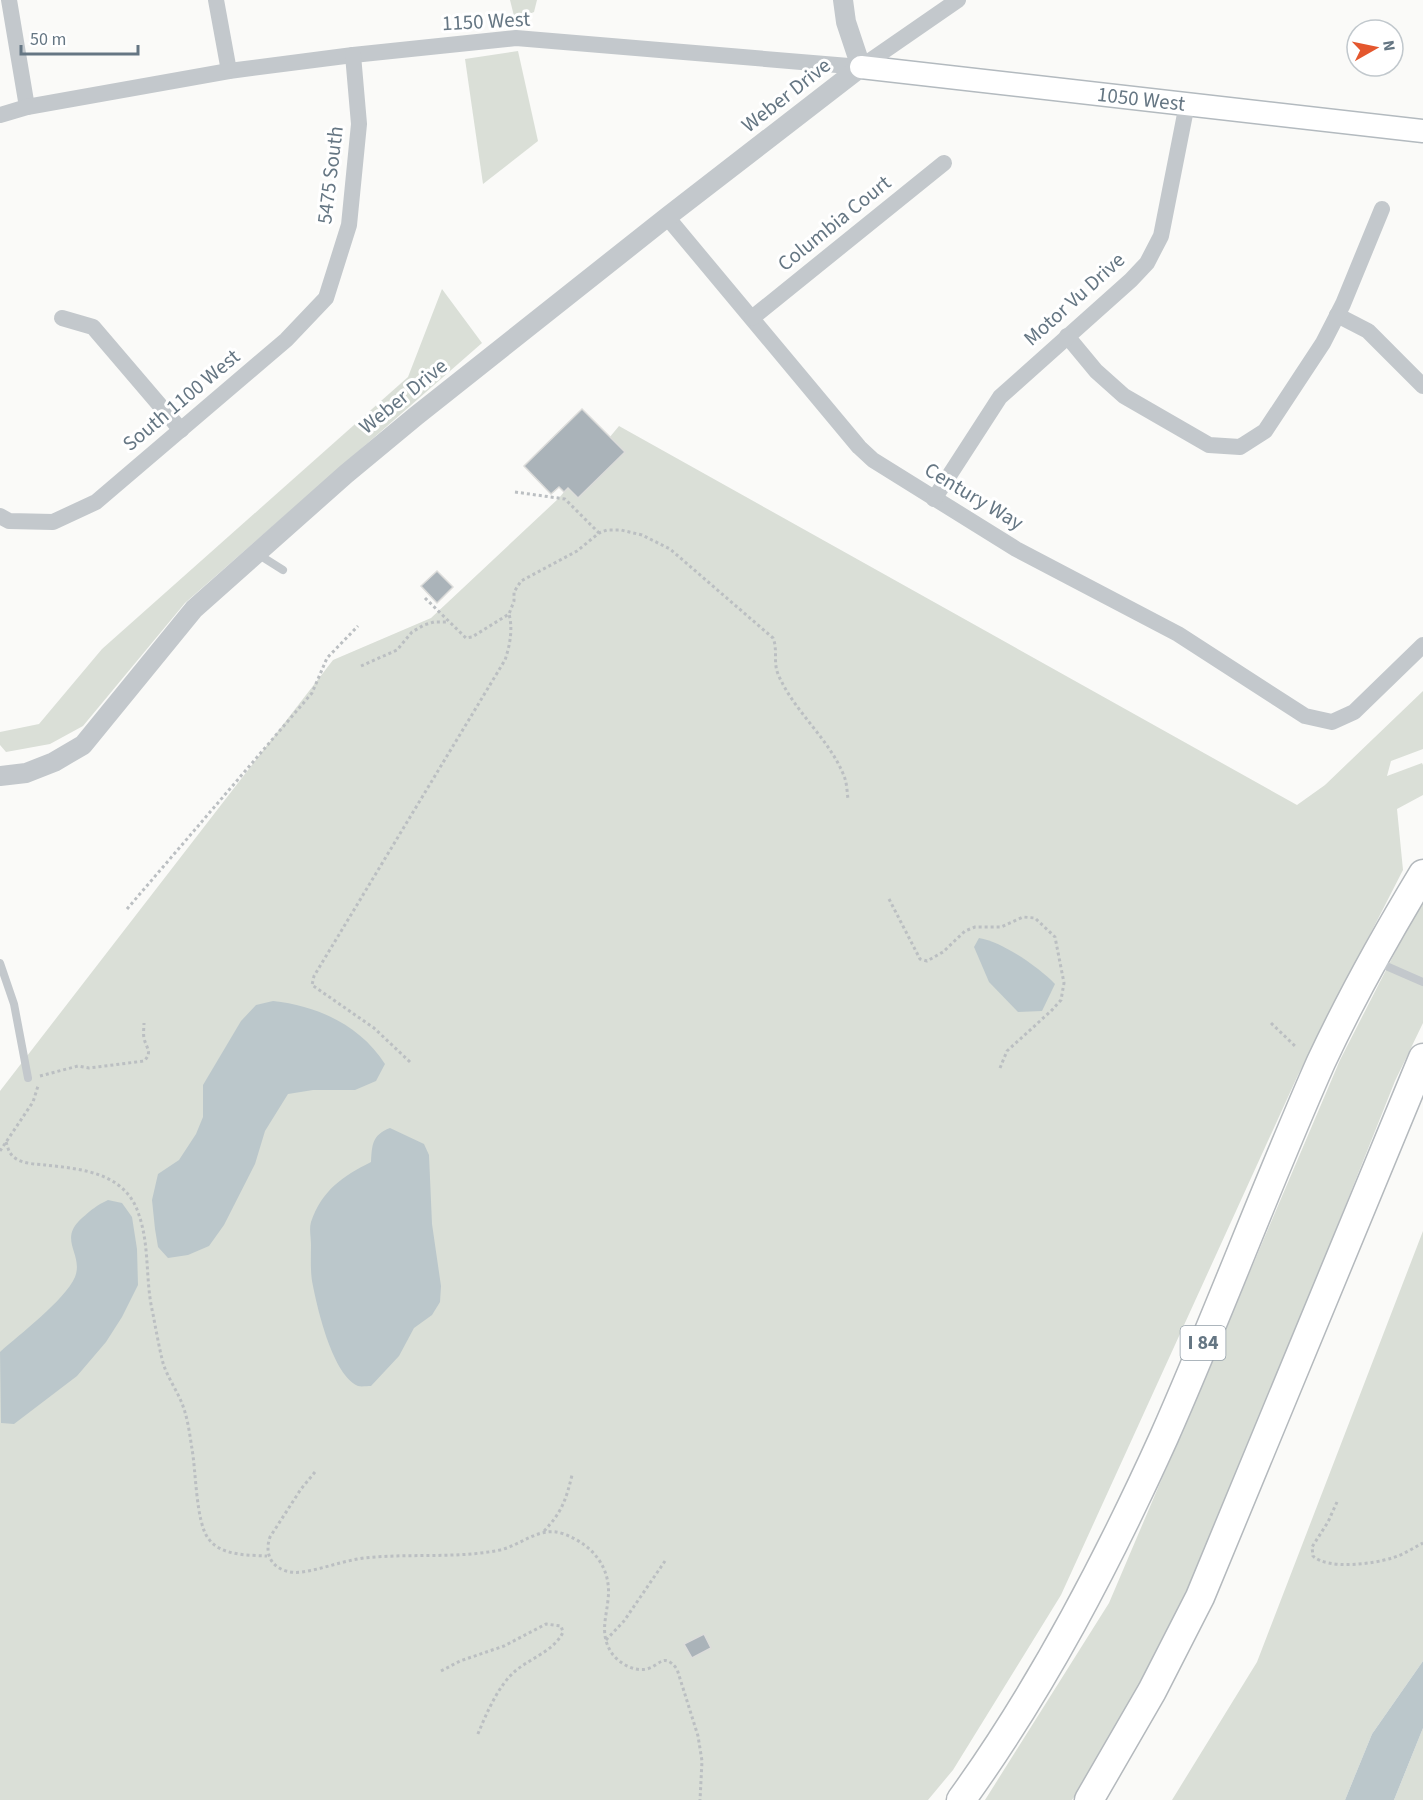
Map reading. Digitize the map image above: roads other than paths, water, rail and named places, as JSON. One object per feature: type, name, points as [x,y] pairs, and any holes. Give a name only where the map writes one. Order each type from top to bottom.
[{"type":"highway","name":"I 84","points":[[961,1800],[1033,1691],[1084,1601],[1163,1437],[1322,1060],[1374,960],[1423,874]]},
{"type":"highway","points":[[1089,1800],[1152,1691],[1200,1597],[1423,1058]]},
{"type":"main road","name":"1050 West","points":[[861,67],[1423,131]]},
{"type":"street","points":[[9,0],[27,107]]},
{"type":"street","points":[[216,0],[229,71]]},
{"type":"street","points":[[843,0],[846,22],[861,67],[958,0]]},
{"type":"street","name":"1150 West","points":[[0,115],[27,107],[229,71],[516,38],[861,67]]},
{"type":"street","name":"5475 South","points":[[326,298],[349,225],[359,124],[353,55]]},
{"type":"street","name":"Weber Drive","points":[[0,776],[26,772],[54,762],[82,745],[194,609],[260,555],[407,423],[861,67]]},
{"type":"street","name":"Motor Vu Drive","points":[[934,499],[1000,397],[1147,263],[1161,236],[1187,104]]},
{"type":"street","name":"Columbia Court","points":[[752,318],[944,163]]},
{"type":"street","points":[[1067,336],[1096,371],[1124,396],[1209,445],[1240,447],[1265,431],[1323,343],[1383,209]]},
{"type":"street","name":"Century Way","points":[[667,217],[859,447],[873,459],[1016,549],[1178,634],[1305,716],[1332,722],[1354,712],[1423,645]]},
{"type":"street","name":"South 1100 West","points":[[0,516],[9,521],[53,522],[96,502],[286,340],[326,298]]},
{"type":"street","points":[[1337,315],[1368,331],[1423,386]]},
{"type":"street","points":[[62,318],[93,327],[181,430]]},
{"type":"lane","points":[[260,555],[283,570]]},
{"type":"lane","points":[[1374,960],[1423,982]]},
{"type":"lane","points":[[0,963],[14,1004],[28,1078]]}]
